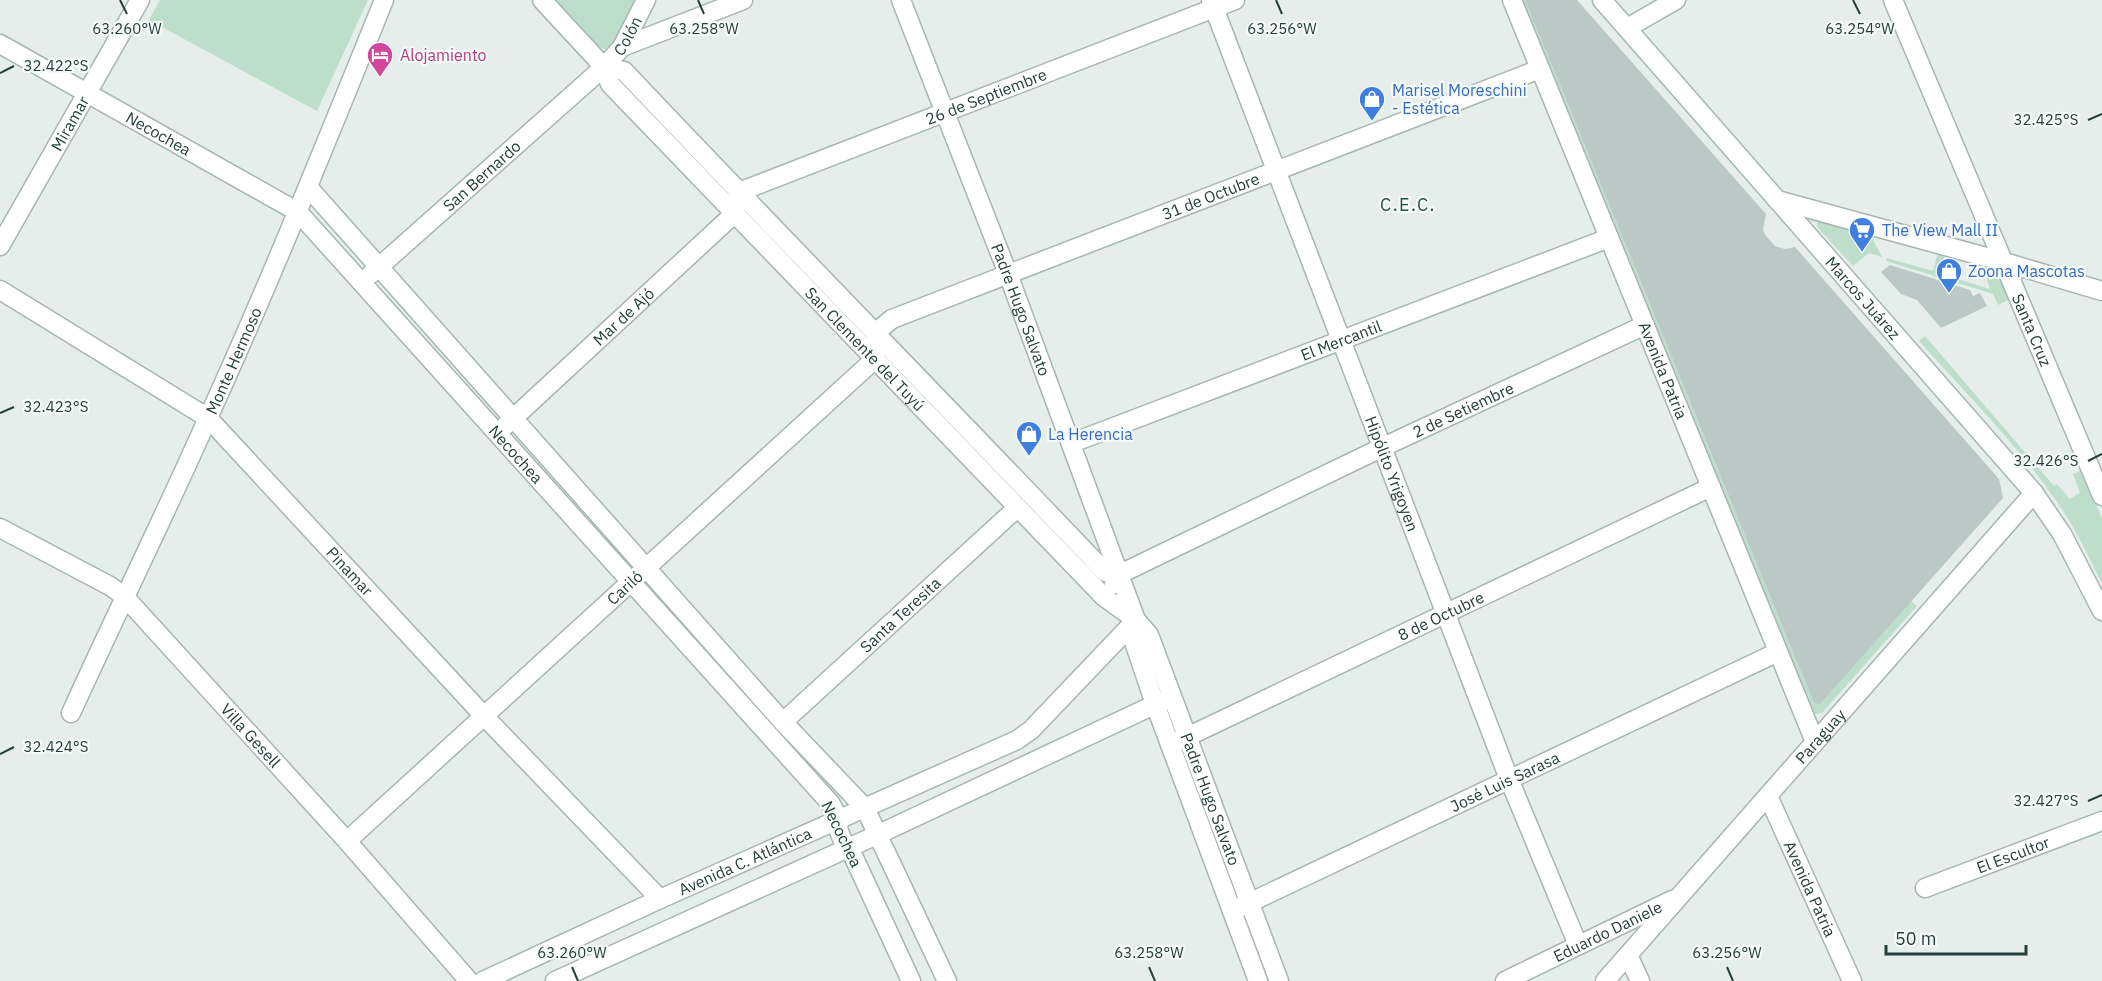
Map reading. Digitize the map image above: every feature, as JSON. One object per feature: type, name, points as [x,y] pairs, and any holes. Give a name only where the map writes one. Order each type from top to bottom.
[{"type":"street","name":"Miramar","points":[[0,246],[140,0]]},
{"type":"street","name":"Monte Hermoso","points":[[71,713],[208,418],[298,212],[384,0]]},
{"type":"street","name":"San Clemente del Tuyú","points":[[542,0],[604,67],[610,84],[734,214],[1104,597],[1136,620]]},
{"type":"street","name":"Colón","points":[[604,67],[622,47],[646,0]]},
{"type":"street","points":[[622,47],[743,0]]},
{"type":"street","name":"Padre Hugo Salvato","points":[[901,0],[1008,274],[1136,620],[1149,635],[1163,701],[1232,911],[1258,981]]},
{"type":"street","name":"26 de Septiembre","points":[[739,192],[945,113],[1213,4],[1235,0]]},
{"type":"street","name":"Avenida Patria","points":[[1512,0],[1815,742]]},
{"type":"street","name":"Marcos Juárez","points":[[1602,0],[2034,493],[2062,534],[2102,611]]},
{"type":"street","points":[[1628,28],[1676,0]]},
{"type":"street","name":"Santa Cruz","points":[[1893,0],[2102,496]]},
{"type":"street","name":"Hipólito Yrigoyen","points":[[1213,4],[1509,779],[1578,945]]},
{"type":"street","name":"Necochea","points":[[0,44],[298,212],[831,804],[839,820],[838,830],[849,847],[911,981]]},
{"type":"street","name":"San Clemente del Tuyú","points":[[604,67],[624,71],[739,192],[879,328],[1105,572],[1120,574]]},
{"type":"street","name":"San Bernardo","points":[[362,283],[604,67]]},
{"type":"street","name":"31 de Octubre","points":[[879,328],[892,319],[1540,69]]},
{"type":"street","name":"Necochea","points":[[308,188],[783,722],[865,808],[947,981]]},
{"type":"street","points":[[734,214],[739,192]]},
{"type":"street","points":[[1777,200],[2102,291]]},
{"type":"street","name":"Mar de Ajó","points":[[496,434],[734,214]]},
{"type":"street","name":"El Mercantil","points":[[1072,443],[1609,238]]},
{"type":"street","name":"Pinamar","points":[[0,290],[208,418],[484,716],[660,899]]},
{"type":"street","name":"2 de Setiembre","points":[[1120,574],[1381,448],[1645,325]]},
{"type":"street","points":[[874,359],[879,328]]},
{"type":"street","name":"Cariló","points":[[347,841],[874,359]]},
{"type":"street","name":"8 de Octubre","points":[[1178,742],[1711,487]]},
{"type":"street","name":"Paraguay","points":[[1605,981],[2034,493]]},
{"type":"street","name":"Santa Teresita","points":[[783,722],[1017,508]]},
{"type":"street","name":"Villa Gesell","points":[[0,528],[110,586],[124,596],[347,841],[470,981]]},
{"type":"street","points":[[1104,597],[1120,574]]},
{"type":"street","name":"Avenida C. Atlántica","points":[[483,981],[660,899],[999,749],[1031,730],[1136,620]]},
{"type":"street","name":"José Luis Sarasa","points":[[1232,911],[1778,652]]},
{"type":"street","name":"Avenida C. Atlántica","points":[[555,981],[879,834],[1163,701]]},
{"type":"street","name":"Padre Hugo Salvato","points":[[1178,742],[1249,903],[1279,981]]},
{"type":"street","name":"Avenida Patria","points":[[1768,796],[1852,981]]},
{"type":"street","name":"El Escultor","points":[[1925,888],[2102,821]]},
{"type":"street","name":"Eduardo Daniele","points":[[1505,981],[1679,897]]},
{"type":"street","points":[[1628,955],[1640,981]]},
{"type":"green space","points":[[160,0],[368,0],[317,111],[149,20]]},
{"type":"green space","points":[[553,0],[636,0],[613,45],[605,49],[596,46]]},
{"type":"green space","points":[[1522,0],[1525,0],[1814,703],[1911,601],[1917,606],[1822,713],[1815,714],[1809,704]]},
{"type":"green space","points":[[1821,220],[1869,232],[1882,257],[1869,253],[1853,266],[1818,228],[1817,222]]},
{"type":"green space","points":[[1938,252],[1943,254],[1948,276],[1990,289],[1982,265],[1994,270],[2004,282],[2011,299],[1998,305],[1993,294],[1886,261],[1887,258],[1933,271]]},
{"type":"green space","points":[[1925,336],[2054,486],[2057,484],[2070,499],[2080,493],[2073,474],[2082,470],[2102,518],[2102,584],[2079,537],[2037,474],[1999,428],[1919,341]]},
{"type":"building","points":[[1525,0],[1577,0],[1766,214],[1763,230],[1766,236],[1775,246],[1785,249],[1795,247],[1999,479],[2003,498],[1820,704],[1814,703]]},
{"type":"building","points":[[1890,265],[1970,290],[1973,296],[1980,293],[1987,306],[1941,328],[1917,300],[1901,294],[1881,272]]},
{"type":"place","name":"Alojamiento","points":[[380,78]]},
{"type":"place","name":"Marisel Moreschini - Estética","points":[[1372,122]]},
{"type":"place","name":"The View Mall II","points":[[1862,253]]},
{"type":"place","name":"Zoona Mascotas","points":[[1949,294]]},
{"type":"place","name":"La Herencia","points":[[1029,457]]},
{"type":"district","name":"C.E.C.","points":[[1408,205]]}]
